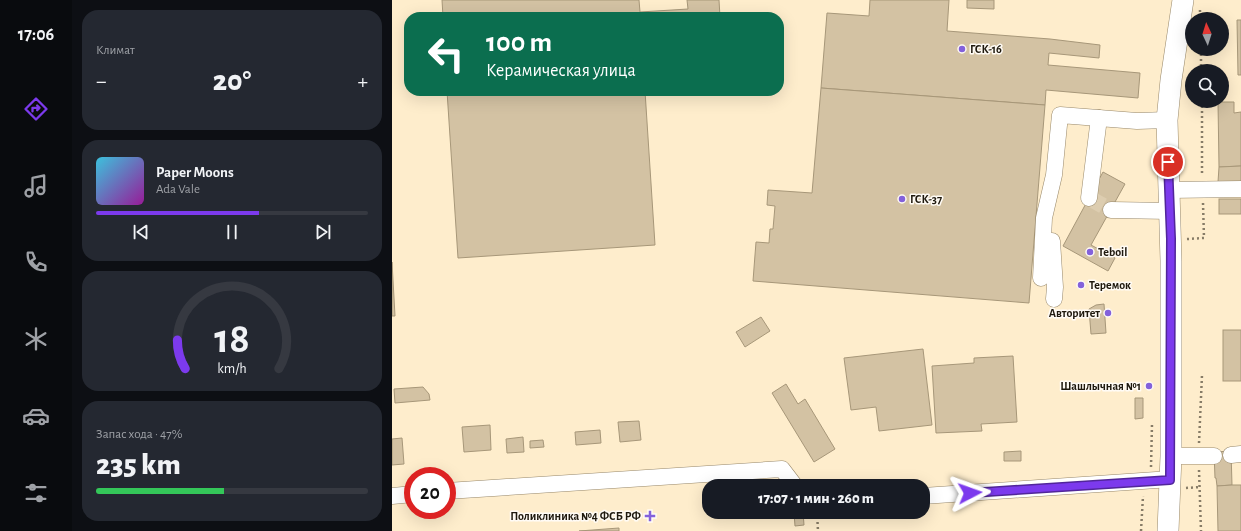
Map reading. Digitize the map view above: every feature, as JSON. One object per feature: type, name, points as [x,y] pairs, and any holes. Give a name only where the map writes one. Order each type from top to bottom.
[{"type":"main road","points":[[1168,531],[1171,456],[1171,254],[1167,120],[1171,80],[1183,0]]},
{"type":"lane","points":[[1054,299],[1055,287],[1051,218],[1060,115],[1137,120],[1167,120]]},
{"type":"lane","points":[[1089,198],[1099,118]]},
{"type":"lane","points":[[1041,278],[1044,218],[1054,175]]},
{"type":"lane","points":[[1169,190],[1241,189]]},
{"type":"lane","points":[[1110,210],[1170,211]]},
{"type":"lane","points":[[1171,456],[1214,456]]},
{"type":"lane","points":[[456,490],[782,469],[790,479]]},
{"type":"lane","points":[[930,496],[1170,480]]},
{"type":"lane","points":[[392,496],[404,495]]},
{"type":"path","points":[[1202,108],[1202,189],[1204,238]]},
{"type":"path","points":[[1141,531],[1143,490]]},
{"type":"path","points":[[817,519],[818,531]]},
{"type":"building","points":[[442,0],[639,0],[640,12],[443,12]]},
{"type":"building","points":[[687,0],[719,0],[720,12],[640,12],[688,9]]},
{"type":"building","name":"ГСК-16","points":[[870,0],[949,0],[947,31],[1050,39],[1100,45],[1099,58],[1049,53],[1048,65],[1140,73],[1138,98],[1046,90],[1045,105],[821,88],[827,13],[869,16]]},
{"type":"building","points":[[967,0],[994,0],[994,9],[967,8]]},
{"type":"building","points":[[1237,20],[1241,20],[1241,75],[1238,75]]},
{"type":"building","name":"ГСК-37","points":[[821,88],[1045,105],[1029,303],[753,281],[756,242],[769,243],[770,229],[773,229],[775,206],[767,205],[768,190],[812,193]]},
{"type":"building","points":[[447,96],[645,96],[655,245],[458,258]]},
{"type":"building","points":[[1229,102],[1234,102],[1234,113],[1241,112],[1241,166],[1219,167],[1218,108],[1229,108]]},
{"type":"building","points":[[1241,166],[1241,182],[1218,182],[1219,167]]},
{"type":"building","points":[[1103,172],[1125,184],[1091,245],[1115,258],[1108,271],[1063,246]]},
{"type":"building","points":[[1219,199],[1241,199],[1241,214],[1219,214]]},
{"type":"building","points":[[392,262],[395,316],[392,316]]},
{"type":"building","points":[[1104,304],[1106,333],[1091,334],[1089,309],[1096,305]]},
{"type":"building","points":[[761,317],[770,331],[745,347],[736,332]]},
{"type":"building","points":[[1223,330],[1241,330],[1241,381],[1223,381]]},
{"type":"building","points":[[923,349],[932,425],[879,431],[876,407],[851,410],[844,358]]},
{"type":"building","points":[[1013,356],[1017,422],[981,424],[982,431],[936,433],[932,366],[974,363],[974,358]]},
{"type":"building","points":[[786,384],[798,404],[805,399],[835,449],[814,462],[772,393]]},
{"type":"building","points":[[423,387],[429,394],[430,400],[395,403],[394,389]]},
{"type":"building","points":[[1135,398],[1143,398],[1143,418],[1135,419]]},
{"type":"building","points":[[639,421],[641,440],[620,442],[618,422]]},
{"type":"building","points":[[490,425],[491,450],[464,452],[462,427]]},
{"type":"building","points":[[600,430],[601,443],[576,445],[575,432]]},
{"type":"building","points":[[523,437],[524,452],[507,453],[506,439]]},
{"type":"building","points":[[402,438],[404,464],[392,465],[392,439]]},
{"type":"building","points":[[543,440],[544,447],[530,448],[530,441]]},
{"type":"building","points":[[1021,451],[1021,461],[1004,461],[1004,452]]},
{"type":"building","points":[[1231,451],[1232,485],[1217,486],[1215,478],[1214,452]]},
{"type":"building","points":[[1241,485],[1241,531],[1218,531],[1217,486]]},
{"type":"building","points":[[794,519],[804,519],[804,525],[795,526]]},
{"type":"building","points":[[619,528],[619,531],[579,531]]},
{"type":"tunnel","points":[[1089,198],[1111,210]]},
{"type":"place","name":"ГСК-16","points":[[962,49]]},
{"type":"place","name":"ГСК-37","points":[[902,199]]},
{"type":"place","name":"Teboil","points":[[1090,252]]},
{"type":"place","name":"Теремок","points":[[1081,285]]},
{"type":"place","name":"Авторитет","points":[[1108,313]]},
{"type":"place","name":"Шашлычная №1","points":[[1149,386]]},
{"type":"place","name":"Поликлиника №4 ФСБ РФ","points":[[650,516]]},
{"type":"route","points":[[970,493],[1170,480],[1172,385],[1171,239],[1168,162]]}]
